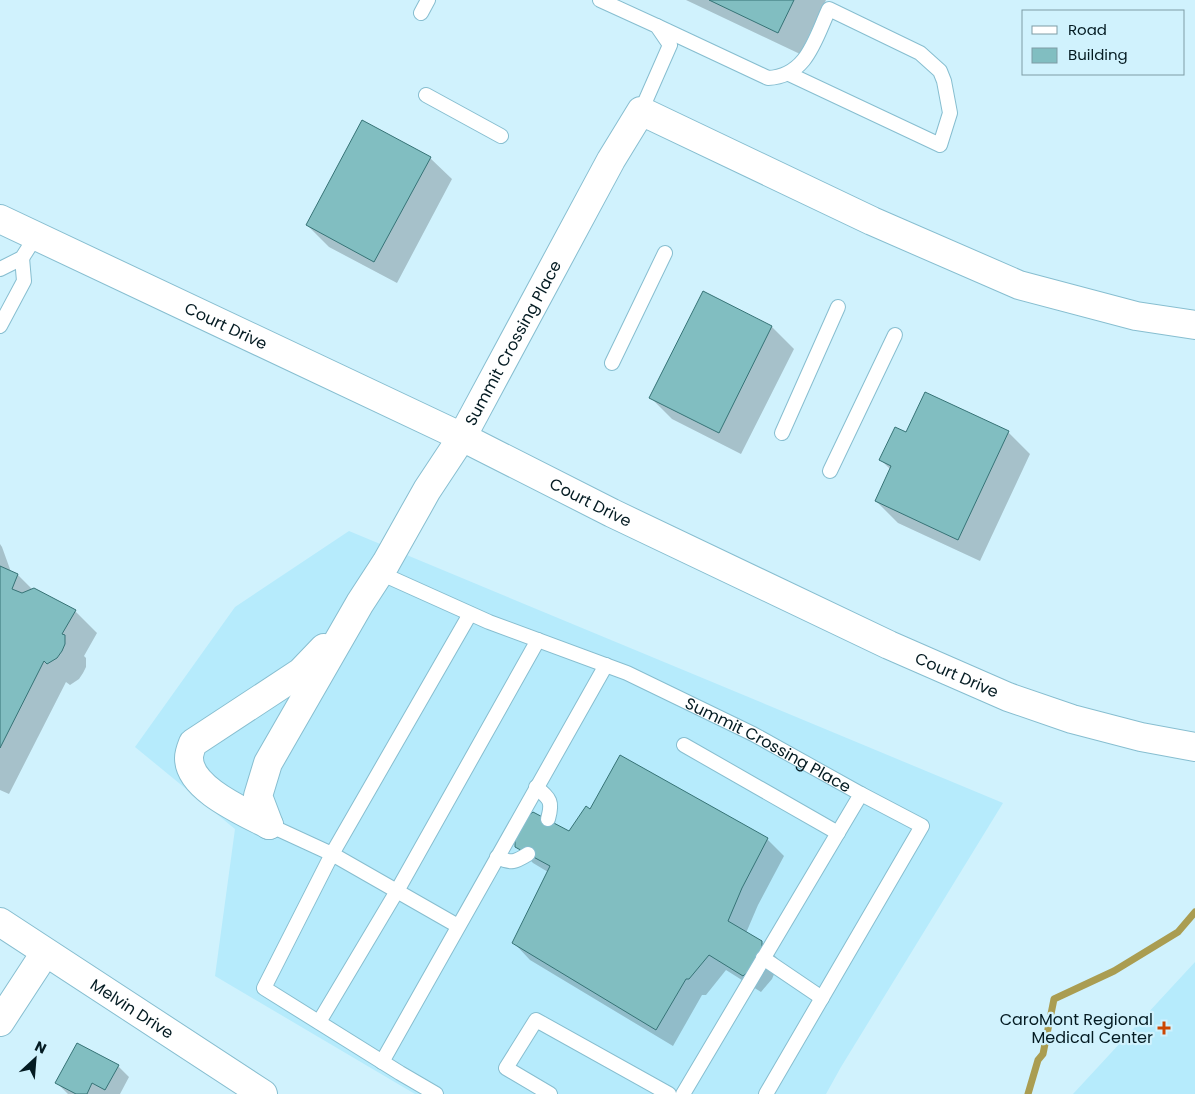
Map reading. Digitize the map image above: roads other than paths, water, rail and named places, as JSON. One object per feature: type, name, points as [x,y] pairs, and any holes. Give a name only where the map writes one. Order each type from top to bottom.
[{"type":"street","points":[[641,110],[872,221],[1019,285],[1136,316],[1195,325]]},
{"type":"street","name":"Summit Crossing Place","points":[[269,825],[258,796],[268,763],[427,490],[462,437],[641,110]]},
{"type":"street","name":"Court Drive","points":[[0,219],[462,437],[612,513],[889,645],[1008,697],[1072,719],[1141,737],[1195,747]]},
{"type":"street","name":"Summit Crossing Place","points":[[269,825],[211,792],[198,782],[191,769],[188,757],[193,744],[301,672],[349,622]]},
{"type":"street","name":"Melvin Drive","points":[[0,922],[263,1094]]},
{"type":"street","points":[[0,1022],[45,953]]},
{"type":"lane","points":[[600,0],[768,78],[780,77],[798,68],[805,59],[829,9],[920,53],[940,71],[944,81],[950,113],[940,144],[789,74]]},
{"type":"lane","points":[[641,110],[670,44],[657,26]]},
{"type":"lane","points":[[426,95],[501,136]]},
{"type":"lane","points":[[0,269],[22,258],[36,236]]},
{"type":"lane","points":[[612,363],[665,253]]},
{"type":"lane","points":[[0,326],[24,281],[22,258]]},
{"type":"lane","points":[[782,433],[838,307]]},
{"type":"lane","points":[[830,471],[895,335]]},
{"type":"lane","name":"Summit Crossing Place","points":[[380,573],[489,622],[627,673],[753,734],[861,794],[683,1094]]},
{"type":"lane","points":[[436,1094],[264,988],[332,854],[470,614]]},
{"type":"lane","points":[[319,1022],[397,891],[538,640]]},
{"type":"lane","points":[[382,1062],[606,665]]},
{"type":"lane","points":[[684,745],[838,833]]},
{"type":"lane","points":[[536,787],[549,798],[551,806],[548,819]]},
{"type":"lane","points":[[766,1094],[922,826],[861,794]]},
{"type":"lane","name":"Summit Crossing Place","points":[[269,825],[332,854],[458,926]]},
{"type":"lane","points":[[497,856],[515,862],[528,854]]},
{"type":"lane","points":[[763,958],[822,998]]},
{"type":"lane","points":[[550,1094],[506,1068],[536,1020],[669,1094]]},
{"type":"waterway","points":[[1028,1094],[1038,1060],[1043,1054],[1054,999],[1114,971],[1178,932],[1195,912]]},
{"type":"place","name":"CaroMont Regional Medical Center","points":[[1164,1028]]}]
